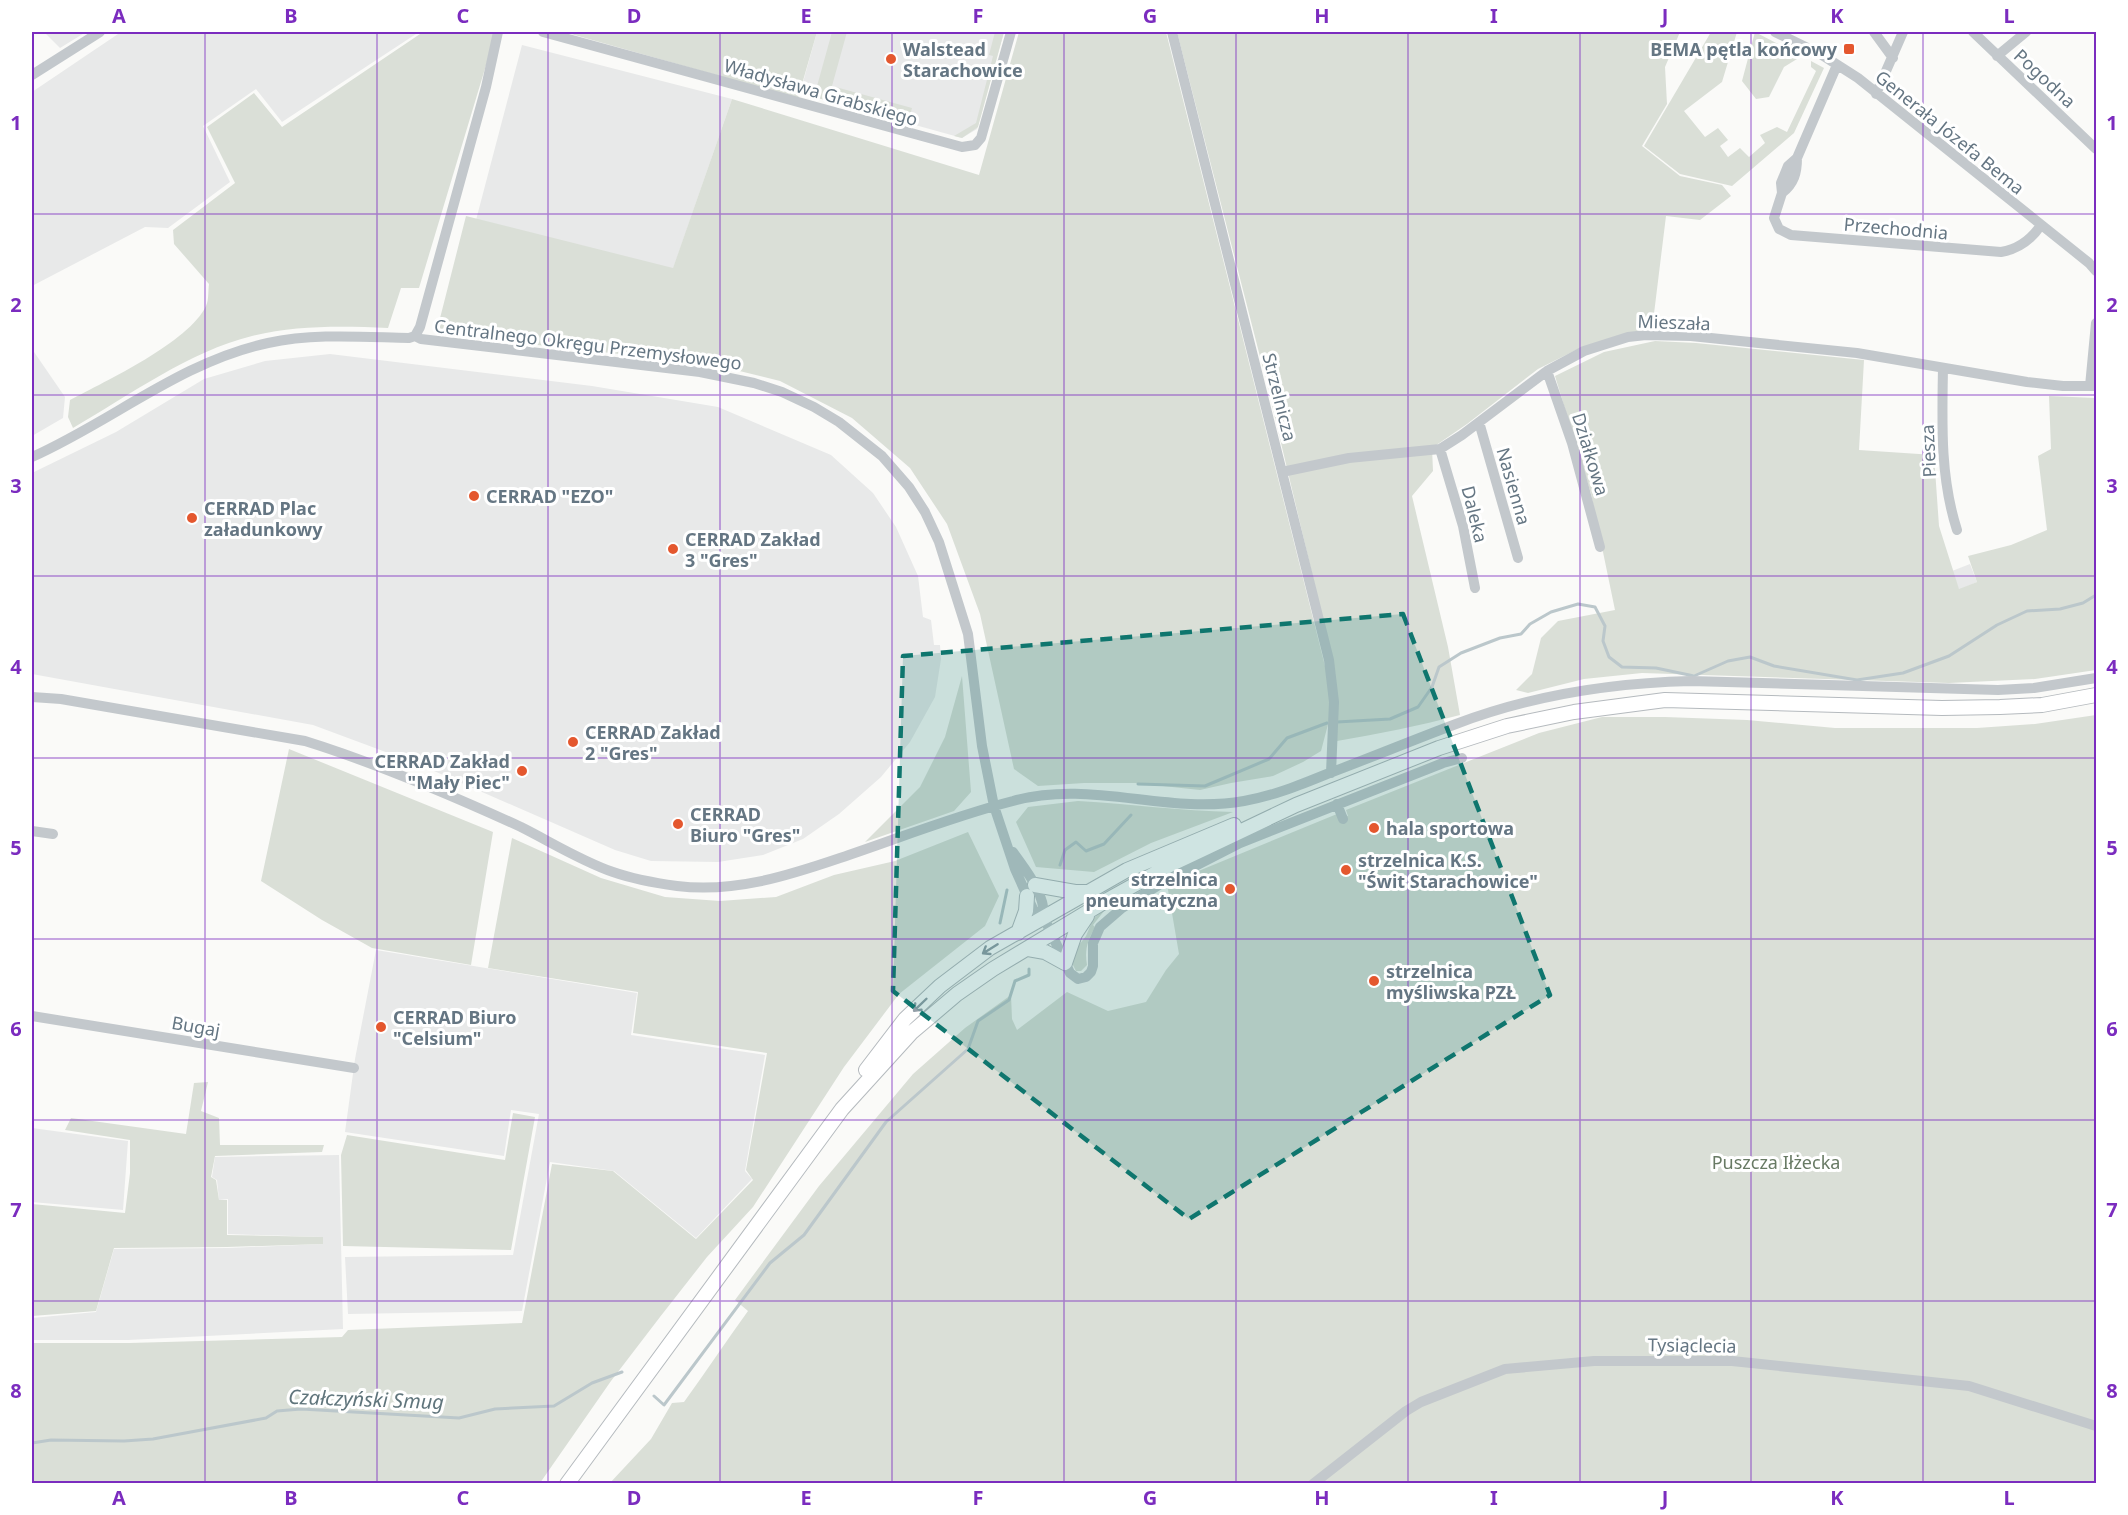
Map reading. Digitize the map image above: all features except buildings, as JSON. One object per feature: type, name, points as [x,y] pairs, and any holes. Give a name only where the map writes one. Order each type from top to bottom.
[{"type":"main road","points":[[847,1102],[926,1019],[957,994],[1092,909],[1172,864],[1296,805],[1439,748],[1507,726],[1575,712],[1665,700],[1954,708],[2042,705],[2097,695]]},
{"type":"main road","points":[[567,1484],[847,1102],[862,1075],[905,1019],[940,986],[990,948],[1127,870],[1233,825],[1296,805]]},
{"type":"main road","points":[[1018,933],[1031,891],[1088,892]]},
{"type":"main road","points":[[1028,949],[1045,952],[1065,963],[1075,934],[1092,909]]},
{"type":"street","points":[[32,75],[100,32]]},
{"type":"street","points":[[415,336],[420,327],[486,87],[498,32]]},
{"type":"street","name":"Władysława Grabskiego","points":[[543,32],[962,147],[975,145],[981,138],[1011,32]]},
{"type":"street","name":"Strzelnicza","points":[[1172,32],[1329,660],[1333,687],[1330,773]]},
{"type":"street","name":"Generała Józefa Bema","points":[[1775,32],[1858,78],[2097,271]]},
{"type":"street","points":[[1874,32],[1893,58]]},
{"type":"street","points":[[1876,94],[1903,32]]},
{"type":"street","name":"Pogodna","points":[[1973,32],[2097,148]]},
{"type":"street","points":[[1997,56],[2026,32]]},
{"type":"street","name":"Przechodnia","points":[[1837,65],[1797,158],[1797,170],[1790,187],[1782,193],[1773,219],[1779,230],[1791,235],[2001,252],[2014,250],[2034,236],[2041,225]]},
{"type":"street","points":[[2093,386],[2097,323]]},
{"type":"street","name":"Centralnego Okręgu Przemysłowego","points":[[32,458],[168,383],[214,361],[248,348],[277,341],[311,337],[409,338],[415,336],[421,339],[700,372],[747,381],[782,392],[814,407],[839,422],[891,466],[930,522],[946,562],[968,634],[982,746],[994,806],[1015,869],[1031,891],[1033,909],[1044,918],[1065,963]]},
{"type":"street","name":"Mieszała","points":[[1282,472],[1349,458],[1440,449],[1547,370],[1584,351],[1628,337],[1691,336],[1857,353],[2027,382],[2063,386],[2093,386]]},
{"type":"street","name":"Piesza","points":[[1943,368],[1943,465],[1950,508],[1957,530]]},
{"type":"street","name":"Działkowa","points":[[1547,370],[1572,443],[1600,547]]},
{"type":"street","name":"Nasienna","points":[[1479,422],[1518,558]]},
{"type":"street","name":"Daleka","points":[[1440,449],[1463,526],[1474,588]]},
{"type":"street","points":[[32,697],[61,699],[305,741],[439,790],[611,872],[678,886],[723,887],[781,877],[994,806],[1037,795],[1093,793],[1196,805],[1263,798],[1460,722],[1516,704],[1575,691],[1618,685],[1691,681],[1998,690],[2034,688],[2097,678]]},
{"type":"street","points":[[1065,963],[1070,973],[1078,979],[1089,975],[1093,966],[1092,949],[1097,932],[1110,917],[1162,883],[1212,856],[1337,804],[1443,763],[1462,758]]},
{"type":"street","points":[[1337,804],[1343,819]]},
{"type":"street","points":[[32,831],[53,834]]},
{"type":"street","name":"Bugaj","points":[[32,1016],[354,1068]]},
{"type":"street","name":"Tysiąclecia","points":[[1312,1484],[1406,1411],[1421,1402],[1505,1369],[1594,1361],[1732,1361],[1969,1386],[2097,1426]]},
{"type":"highlighted area","points":[[1403,614],[1550,995],[1189,1219],[893,991],[903,656]]},
{"type":"shaded area","points":[[44,32],[86,32],[60,48]]},
{"type":"shaded area","points":[[121,32],[419,32],[282,122],[256,89],[203,126],[230,182],[168,228],[145,227],[32,286],[32,92]]},
{"type":"shaded area","points":[[817,32],[1004,32],[977,129],[962,138],[800,93]]},
{"type":"shaded area","points":[[522,45],[732,99],[673,269],[476,220]]},
{"type":"shaded area","points":[[32,349],[65,397],[63,418],[32,436]]},
{"type":"shaded area","points":[[330,354],[592,386],[718,407],[831,455],[873,493],[896,527],[918,576],[923,617],[931,620],[934,645],[940,645],[941,659],[935,697],[910,742],[881,777],[839,814],[803,839],[763,855],[718,862],[651,861],[615,850],[418,764],[313,725],[32,674],[32,473],[116,432],[204,379],[265,361]]},
{"type":"shaded area","points":[[1970,564],[1977,582],[1959,590],[1952,571]]},
{"type":"shaded area","points":[[376,950],[637,993],[631,1035],[765,1055],[745,1171],[752,1179],[696,1238],[614,1171],[550,1162],[522,1311],[348,1314],[345,1257],[513,1255],[539,1114],[511,1110],[504,1156],[345,1132],[355,1059]]},
{"type":"shaded area","points":[[32,1128],[128,1141],[123,1210],[32,1202]]},
{"type":"shaded area","points":[[339,1155],[343,1329],[128,1340],[32,1340],[32,1318],[96,1312],[114,1249],[323,1244],[323,1237],[228,1234],[228,1199],[219,1200],[217,1180],[212,1177],[215,1157]]},
{"type":"green space","points":[[423,32],[496,32],[419,288],[401,288],[388,328],[303,328],[269,332],[229,343],[183,363],[73,428],[68,417],[70,400],[165,347],[197,320],[206,306],[209,284],[174,244],[173,230],[235,183],[207,127],[254,93],[282,127]]},
{"type":"green space","points":[[564,32],[817,32],[798,98]]},
{"type":"green space","points":[[832,32],[847,32],[832,86],[912,108],[908,123],[814,97]]},
{"type":"green space","points":[[995,32],[1004,32],[978,127],[962,138],[954,136],[976,123],[993,56],[989,55]]},
{"type":"green space","points":[[1019,32],[1166,32],[1327,674],[1331,713],[1321,751],[1273,776],[1200,790],[1135,783],[1038,786],[1014,769],[980,614],[947,524],[910,468],[852,418],[780,381],[711,364],[436,334],[466,216],[673,268],[732,99],[979,175]]},
{"type":"green space","points":[[1177,32],[1680,32],[1665,67],[1667,104],[1642,146],[1680,176],[1722,185],[1731,196],[1700,220],[1666,216],[1652,330],[1578,349],[1538,369],[1432,448],[1433,471],[1412,496],[1448,647],[1460,715],[1398,730],[1337,741],[1335,670],[1266,380]]},
{"type":"green space","points":[[1711,32],[1737,32],[1722,82],[1684,111],[1705,137],[1718,128],[1728,140],[1720,146],[1728,157],[1740,148],[1749,157],[1765,143],[1760,135],[1777,127],[1787,132],[1816,71],[1811,67],[1811,61],[1824,68],[1794,133],[1732,186],[1680,174],[1644,146]]},
{"type":"green space","points":[[1755,32],[1799,55],[1797,59],[1784,67],[1769,97],[1756,99],[1742,81]]},
{"type":"green space","points":[[1655,341],[1864,360],[1859,450],[1934,455],[1939,526],[1959,589],[1977,582],[1968,556],[2011,545],[2047,530],[2038,456],[2051,449],[2049,396],[2096,398],[2096,670],[2035,679],[1949,683],[1642,673],[1584,679],[1528,693],[1516,690],[1532,674],[1541,638],[1558,621],[1615,610],[1591,494],[1555,376],[1604,352]]},
{"type":"green space","points":[[962,676],[971,792],[954,811],[865,842],[920,787],[945,737]]},
{"type":"green space","name":"Puszcza Iłżecka","points":[[2096,715],[2096,1483],[609,1484],[651,1439],[672,1403],[684,1402],[748,1311],[735,1300],[819,1186],[913,1074],[965,1028],[1011,995],[1012,1019],[1017,1030],[1067,992],[1108,1011],[1146,1002],[1179,954],[1167,884],[1337,814],[1348,816],[1346,810],[1539,733],[1602,717],[1747,720],[1835,728],[1977,728],[2035,724]]},
{"type":"green space","points":[[289,749],[493,832],[471,965],[372,948],[322,920],[261,881]]},
{"type":"green space","points":[[1078,801],[1233,812],[1151,843],[1094,872],[1036,867],[1016,822],[1028,807]]},
{"type":"green space","points":[[968,832],[999,896],[985,926],[899,994],[844,1067],[753,1207],[707,1257],[660,1317],[611,1381],[540,1483],[32,1483],[32,1343],[129,1343],[342,1337],[348,1330],[522,1323],[552,1164],[613,1171],[696,1239],[753,1180],[746,1170],[767,1053],[633,1033],[638,992],[488,968],[512,838],[601,878],[665,897],[720,901],[776,897],[834,875],[895,861]]},
{"type":"green space","points":[[1108,906],[1093,925],[1095,927],[1086,950],[1087,965],[1081,971],[1076,971],[1071,961],[1072,954],[1086,936],[1093,919]]},
{"type":"green space","points":[[208,1082],[201,1111],[219,1118],[220,1145],[324,1145],[322,1152],[215,1156],[211,1177],[216,1180],[219,1200],[227,1200],[227,1235],[323,1237],[323,1244],[114,1248],[96,1311],[32,1316],[32,1204],[125,1213],[130,1173],[130,1140],[65,1130],[71,1118],[186,1134],[194,1083]]},
{"type":"green space","points":[[513,1113],[535,1117],[511,1250],[343,1246],[341,1155],[347,1135],[505,1160]]},
{"type":"waterway","name":"Czałczyński Smug","points":[[1337,722],[1390,719],[1418,707],[1432,687],[1439,667],[1461,653],[1500,638],[1521,634],[1530,624],[1551,612],[1578,604],[1595,607],[1605,626],[1603,641],[1609,657],[1622,667],[1656,668],[1694,676],[1728,661],[1750,657],[1774,666],[1857,680],[1903,673],[1949,656],[1997,625],[2027,611],[2060,609],[2083,603],[2096,595]]},
{"type":"waterway","name":"Czałczyński Smug","points":[[1138,784],[1205,786],[1269,759],[1287,738],[1327,723]]},
{"type":"waterway","name":"Czałczyński Smug","points":[[1060,865],[1065,850],[1076,842],[1086,851],[1104,844],[1131,815]]},
{"type":"waterway","name":"Czałczyński Smug","points":[[1000,923],[1007,890]]},
{"type":"waterway","name":"Czałczyński Smug","points":[[654,1396],[664,1405],[770,1263],[804,1235],[886,1122],[968,1049],[978,1021],[1009,1000],[1015,981],[1029,975],[1029,969]]},
{"type":"waterway","name":"Czałczyński Smug","points":[[32,1443],[51,1440],[153,1439],[266,1418],[277,1411],[301,1409],[459,1418],[495,1409],[554,1406],[592,1383],[622,1372]]},
{"type":"place","name":"BEMA pętla końcowy","points":[[1849,49]]},
{"type":"place","name":"Walstead Starachowice","points":[[891,59]]},
{"type":"place","name":"CERRAD \"EZO\"","points":[[474,496]]},
{"type":"place","name":"CERRAD Plac załadunkowy","points":[[192,518]]},
{"type":"place","name":"CERRAD Zakład 3 \"Gres\"","points":[[673,549]]},
{"type":"place","name":"CERRAD Zakład 2 \"Gres\"","points":[[573,742]]},
{"type":"place","name":"CERRAD Zakład \"Mały Piec\"","points":[[522,771]]},
{"type":"place","name":"CERRAD Biuro \"Gres\"","points":[[678,824]]},
{"type":"place","name":"hala sportowa","points":[[1374,828]]},
{"type":"place","name":"strzelnica K.S. \"Świt Starachowice\"","points":[[1346,870]]},
{"type":"place","name":"strzelnica pneumatyczna","points":[[1230,889]]},
{"type":"place","name":"strzelnica myśliwska PZŁ","points":[[1374,981]]},
{"type":"place","name":"CERRAD Biuro \"Celsium\"","points":[[381,1027]]}]
